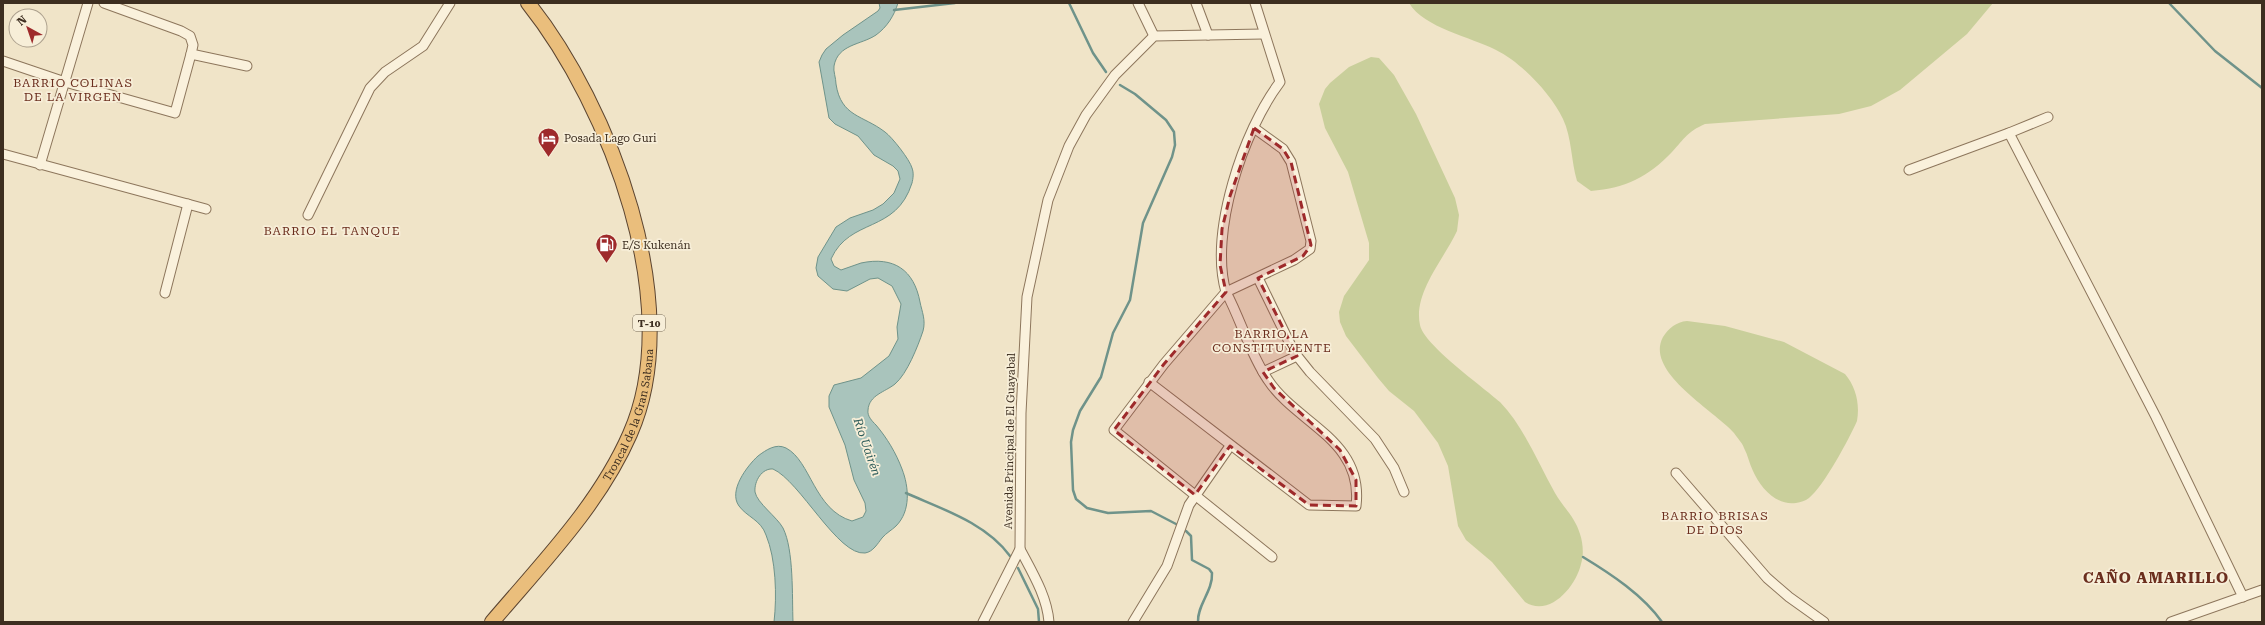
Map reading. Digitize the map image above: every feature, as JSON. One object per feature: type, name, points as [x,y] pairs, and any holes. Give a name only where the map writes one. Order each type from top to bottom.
[{"type":"highway","name":"Troncal de la Gran Sabana","points":[[492,622],[571,528],[607,477],[623,449],[637,417],[649,361],[650,329],[644,277],[632,212],[614,160],[581,85],[532,4]]},
{"type":"street","points":[[40,165],[88,3]]},
{"type":"street","points":[[3,61],[65,82],[175,112],[191,54],[192,42],[188,34],[104,3]]},
{"type":"street","points":[[308,215],[370,88],[385,72],[423,46],[450,3]]},
{"type":"street","points":[[1138,3],[1154,36],[1263,34]]},
{"type":"street","points":[[1196,3],[1208,35]]},
{"type":"street","points":[[1149,382],[1230,446],[1309,505],[1356,506],[1356,480],[1340,450],[1274,388],[1262,372],[1239,317],[1226,292],[1220,264],[1222,229],[1230,196],[1254,128],[1280,82],[1263,34],[1255,3]]},
{"type":"street","name":"Avenida Principal de El Guayabal","points":[[983,622],[1020,550],[1020,413],[1026,305],[1041,226],[1059,169],[1086,115],[1115,75],[1154,36]]},
{"type":"street","points":[[191,54],[247,66]]},
{"type":"street","points":[[1908,170],[2009,134],[2048,117]]},
{"type":"street","points":[[1254,128],[1283,149],[1291,162],[1311,245],[1310,249],[1303,256],[1226,292],[1201,319],[1149,382],[1114,430],[1272,557]]},
{"type":"street","points":[[2009,134],[2156,417],[2243,597]]},
{"type":"street","points":[[3,154],[206,209]]},
{"type":"street","points":[[165,294],[188,204]]},
{"type":"street","points":[[1258,278],[1297,356],[1315,378],[1375,439],[1394,468],[1404,492]]},
{"type":"street","points":[[1262,372],[1297,356]]},
{"type":"street","points":[[1134,622],[1167,566],[1183,519],[1195,495],[1230,446]]},
{"type":"street","points":[[1676,473],[1767,578],[1789,597],[1824,622]]},
{"type":"street","points":[[1020,550],[1040,589],[1048,613],[1049,622]]},
{"type":"street","points":[[2171,622],[2262,590]]},
{"type":"highlighted area","points":[[1254,128],[1283,149],[1291,162],[1311,245],[1303,256],[1258,278],[1297,356],[1263,372],[1274,388],[1340,450],[1356,480],[1356,506],[1309,505],[1230,446],[1195,495],[1114,430],[1164,364],[1226,292],[1220,265],[1222,229],[1230,196]]},
{"type":"green space","points":[[1409,3],[1993,3],[1967,34],[1900,90],[1871,106],[1839,114],[1705,124],[1690,133],[1663,161],[1645,175],[1626,184],[1591,191],[1577,181],[1566,126],[1558,109],[1543,89],[1506,55],[1486,45],[1449,31],[1425,19],[1416,12]]},
{"type":"green space","points":[[1371,57],[1379,58],[1394,75],[1416,114],[1455,198],[1459,215],[1457,231],[1425,289],[1419,313],[1420,325],[1424,333],[1442,354],[1500,402],[1509,412],[1530,446],[1558,498],[1572,517],[1580,534],[1583,553],[1578,573],[1574,581],[1568,590],[1560,597],[1552,603],[1544,606],[1534,606],[1525,602],[1492,562],[1466,540],[1458,526],[1448,466],[1438,443],[1414,411],[1389,391],[1378,378],[1346,336],[1340,322],[1339,312],[1344,296],[1369,260],[1369,243],[1348,172],[1325,128],[1319,104],[1325,89],[1330,83],[1349,67]]},
{"type":"green space","points":[[1687,321],[1725,326],[1784,342],[1845,374],[1849,379],[1856,396],[1858,408],[1857,421],[1829,473],[1815,492],[1807,499],[1798,503],[1782,502],[1764,489],[1756,477],[1747,453],[1734,433],[1684,390],[1663,364],[1660,350],[1663,337],[1673,326]]},
{"type":"water","name":"Río Uairén","points":[[879,3],[898,3],[890,21],[880,32],[845,49],[840,53],[834,66],[836,84],[839,95],[848,109],[854,114],[877,126],[896,143],[911,164],[913,180],[905,199],[895,210],[884,218],[849,237],[839,246],[831,259],[834,266],[841,270],[861,263],[873,261],[893,264],[901,268],[907,274],[913,281],[917,291],[924,323],[923,331],[915,352],[904,374],[895,384],[874,397],[868,410],[870,418],[887,440],[902,469],[907,491],[906,506],[901,520],[873,549],[865,553],[854,551],[831,531],[784,476],[773,469],[769,469],[762,473],[757,480],[755,492],[759,501],[783,528],[787,537],[791,561],[793,622],[774,622],[775,578],[772,555],[764,530],[757,522],[742,510],[736,500],[737,486],[740,479],[758,456],[771,448],[779,446],[786,448],[802,463],[829,507],[839,515],[852,521],[863,517],[866,511],[865,503],[854,480],[845,445],[829,407],[829,396],[834,385],[861,378],[889,356],[898,339],[897,327],[901,304],[892,286],[878,278],[870,279],[847,291],[833,289],[818,276],[816,268],[818,257],[836,227],[850,218],[873,210],[883,204],[894,193],[900,179],[898,171],[893,166],[874,155],[858,136],[835,124],[829,118],[819,62],[826,49],[843,35],[878,11],[880,8]]},
{"type":"waterway","points":[[894,10],[955,3]]},
{"type":"waterway","points":[[1069,3],[1093,53],[1106,72]]},
{"type":"waterway","points":[[2169,3],[2215,51],[2262,88]]},
{"type":"waterway","points":[[1120,85],[1135,94],[1166,120],[1174,132],[1175,145],[1172,157],[1143,223],[1130,300],[1113,333],[1101,377],[1080,411],[1073,430],[1071,442],[1073,490],[1076,499],[1087,508],[1108,513],[1151,511],[1176,524]]},
{"type":"waterway","points":[[906,493],[948,511],[976,526],[989,534],[1010,556]]},
{"type":"waterway","points":[[1186,531],[1191,536],[1192,560],[1209,569],[1212,573],[1212,580],[1200,610],[1198,622]]},
{"type":"waterway","points":[[1583,557],[1636,594],[1646,603],[1662,622]]},
{"type":"waterway","points":[[1018,568],[1038,609],[1039,622]]},
{"type":"place","name":"Posada Lago Guri","points":[[549,158]]},
{"type":"place","name":"E/S Kukenán","points":[[606,264]]},
{"type":"district","name":"BARRIO COLINAS DE LA VIRGEN","points":[[73,90]]},
{"type":"district","name":"BARRIO EL TANQUE","points":[[332,231]]},
{"type":"district","name":"BARRIO LA CONSTITUYENTE","points":[[1272,341]]},
{"type":"district","name":"BARRIO BRISAS DE DIOS","points":[[1715,523]]},
{"type":"district","name":"CAÑO AMARILLO","points":[[2156,578]]}]
